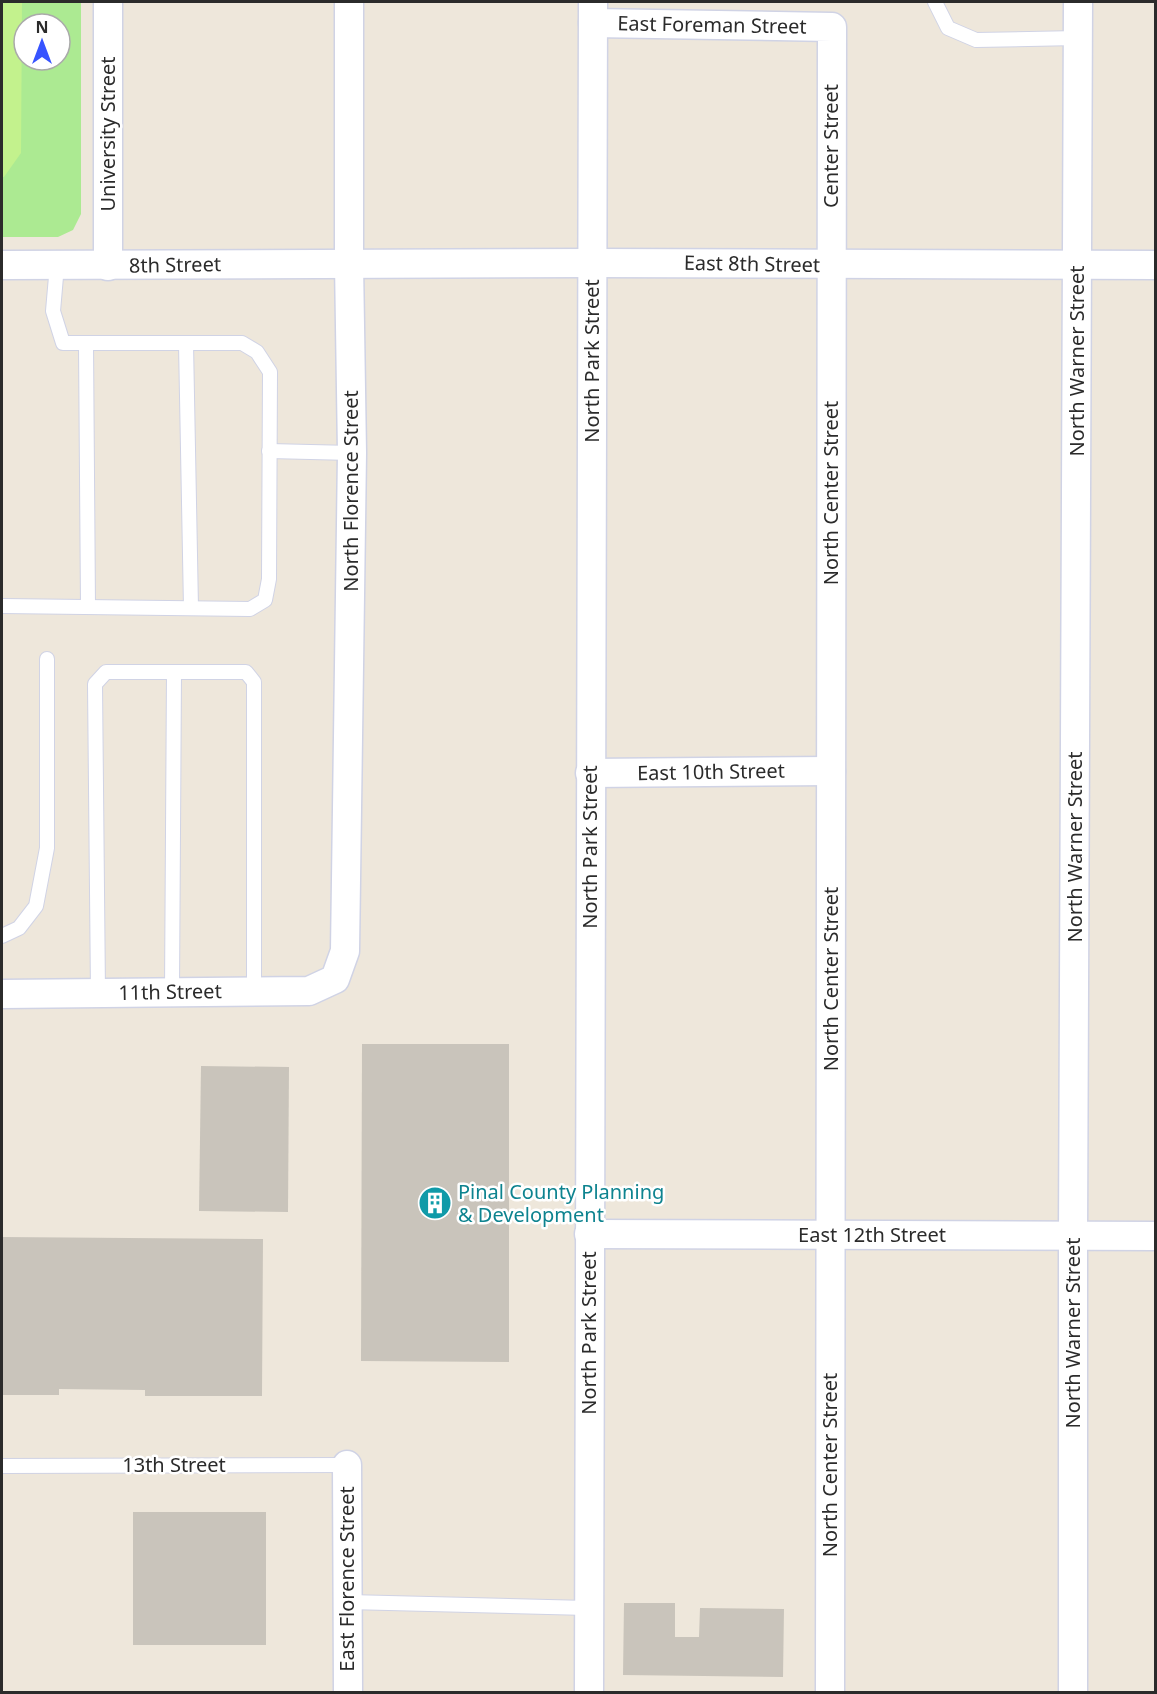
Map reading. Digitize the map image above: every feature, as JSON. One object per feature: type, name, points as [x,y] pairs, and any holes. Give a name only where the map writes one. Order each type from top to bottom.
[{"type":"street","name":"University Street","points":[[108,2],[108,266]]},
{"type":"street","name":"North Florence Street","points":[[335,980],[345,951],[352,453],[349,2]]},
{"type":"street","name":"North Warner Street","points":[[1073,1692],[1078,2]]},
{"type":"street","name":"East Foreman Street","points":[[593,12],[832,27]]},
{"type":"street","name":"North Park Street","points":[[589,1692],[593,12]]},
{"type":"street","name":"Center Street","points":[[831,265],[832,27]]},
{"type":"street","name":"8th Street","points":[[2,265],[349,263]]},
{"type":"street","name":"East 8th Street","points":[[349,263],[1155,265]]},
{"type":"street","name":"North Center Street","points":[[830,1692],[831,265]]},
{"type":"street","name":"East 10th Street","points":[[590,773],[831,771]]},
{"type":"street","name":"11th Street","points":[[2,994],[309,991],[335,980]]},
{"type":"street","name":"East 12th Street","points":[[589,1234],[1155,1236]]},
{"type":"street","name":"East Florence Street","points":[[347,1465],[348,1692]]},
{"type":"lane","points":[[935,2],[948,27],[976,40],[1078,39]]},
{"type":"lane","points":[[2,606],[250,609],[265,600],[269,579],[270,372],[257,351],[242,343],[63,343],[53,311],[57,265]]},
{"type":"lane","points":[[86,343],[88,607]]},
{"type":"lane","points":[[186,343],[191,608]]},
{"type":"lane","points":[[269,451],[352,453]]},
{"type":"lane","points":[[2,936],[19,928],[36,906],[47,848],[47,659]]},
{"type":"lane","points":[[98,993],[95,684],[106,672],[246,672],[254,682],[254,991]]},
{"type":"lane","points":[[172,992],[174,672]]},
{"type":"lane","name":"13th Street","points":[[2,1466],[347,1465]]},
{"type":"lane","points":[[348,1602],[588,1608]]},
{"type":"green space","points":[[2,2],[81,2],[81,214],[73,230],[58,237],[2,237]]},
{"type":"green space","points":[[2,2],[22,2],[22,12],[12,12],[12,72],[22,72],[21,153],[2,177]]},
{"type":"building","name":"Pinal County Planning & Development","points":[[362,1044],[509,1044],[509,1362],[361,1361]]},
{"type":"building","points":[[201,1066],[289,1067],[288,1212],[199,1211]]},
{"type":"building","points":[[2,1237],[263,1239],[262,1396],[145,1396],[145,1390],[59,1389],[59,1395],[2,1395]]},
{"type":"building","points":[[133,1512],[266,1512],[266,1645],[133,1645]]},
{"type":"building","points":[[624,1603],[675,1603],[675,1637],[699,1637],[700,1608],[784,1609],[783,1677],[623,1675]]},
{"type":"place","name":"Pinal County Planning & Development","points":[[435,1203]]}]
